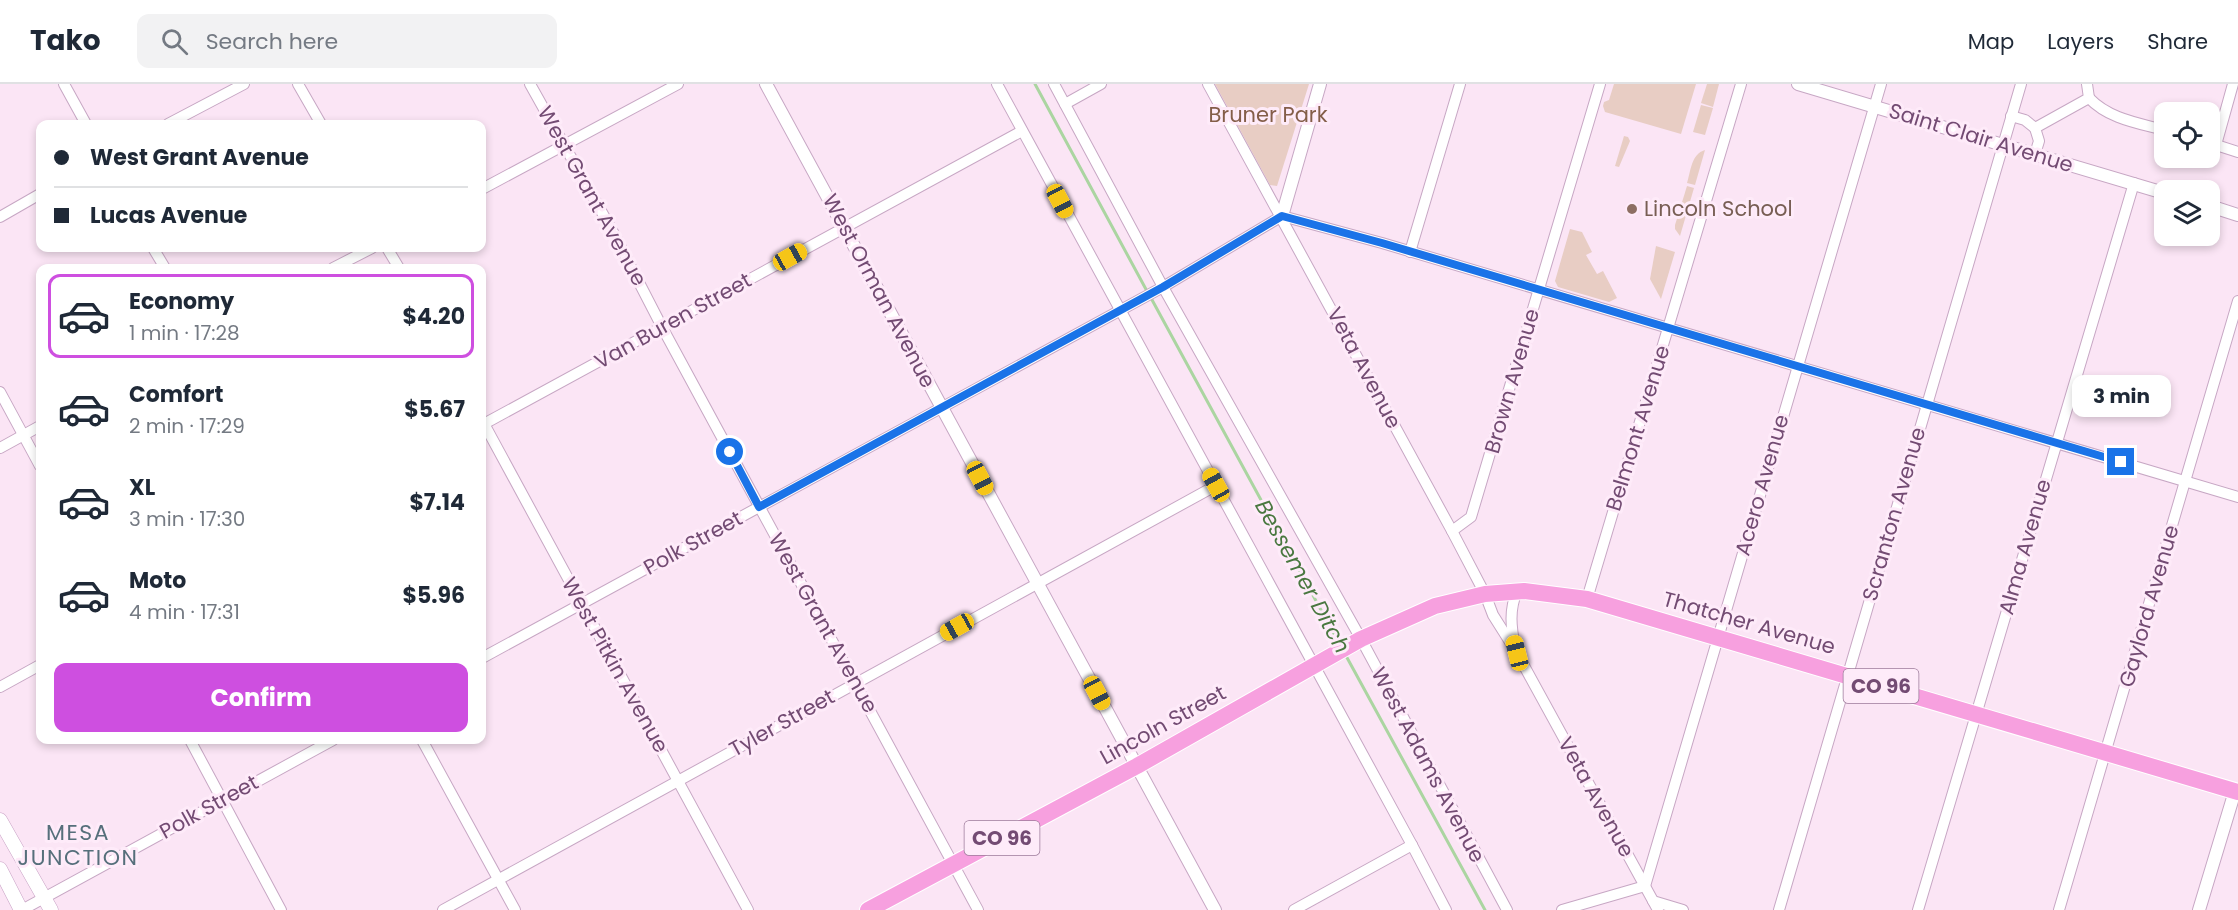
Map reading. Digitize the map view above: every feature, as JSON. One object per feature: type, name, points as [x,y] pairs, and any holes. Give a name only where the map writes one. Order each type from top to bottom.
[{"type":"main road","name":"Thatcher Avenue","points":[[1485,594],[1536,591],[1587,599],[1976,715],[2237,788]]},
{"type":"main road","name":"Lincoln Street","points":[[868,910],[1137,766],[1355,642],[1435,606],[1485,594]]},
{"type":"main road","points":[[0,820],[51,910]]},
{"type":"main road","points":[[1,871],[21,910]]},
{"type":"street","points":[[64,84],[84,120]]},
{"type":"street","points":[[176,120],[244,84]]},
{"type":"street","points":[[298,84],[319,120]]},
{"type":"street","name":"West Grant Avenue","points":[[530,84],[614,234],[662,327],[978,910]]},
{"type":"street","points":[[486,187],[678,84]]},
{"type":"street","name":"West Orman Avenue","points":[[766,84],[1215,910]]},
{"type":"street","points":[[997,84],[1216,485],[1319,664],[1446,910]]},
{"type":"street","name":"West Adams Avenue","points":[[1054,84],[1355,642],[1507,910]]},
{"type":"street","points":[[1065,104],[1101,84]]},
{"type":"street","name":"Veta Avenue","points":[[1208,84],[1452,531],[1504,635],[1517,653],[1655,906]]},
{"type":"street","points":[[1320,84],[1282,216],[2238,497]]},
{"type":"street","points":[[1410,252],[1460,84]]},
{"type":"street","name":"Brown Avenue","points":[[1452,531],[1472,517],[1600,84]]},
{"type":"street","name":"Belmont Avenue","points":[[1587,599],[1741,84]]},
{"type":"street","name":"Saint Clair Avenue","points":[[1798,84],[2154,190]]},
{"type":"street","name":"Acero Avenue","points":[[1645,886],[1881,84]]},
{"type":"street","name":"Scranton Avenue","points":[[1779,910],[2021,84]]},
{"type":"street","points":[[2087,84],[2089,98],[2097,106],[2116,116],[2154,127]]},
{"type":"street","points":[[2220,123],[2233,84]]},
{"type":"street","points":[[2035,128],[2089,98]]},
{"type":"street","points":[[2011,116],[2025,120],[2035,128],[2039,141],[2035,154]]},
{"type":"street","name":"Van Buren Street","points":[[486,421],[1022,131]]},
{"type":"street","points":[[2220,146],[2238,152]]},
{"type":"street","name":"Alma Avenue","points":[[1918,910],[2134,183]]},
{"type":"street","points":[[0,217],[36,196]]},
{"type":"street","points":[[2220,209],[2238,214]]},
{"type":"street","name":"Polk Street","points":[[486,656],[1163,287],[1282,216]]},
{"type":"street","points":[[341,264],[364,252]]},
{"type":"street","name":"Gaylord Avenue","points":[[2059,910],[2238,301]]},
{"type":"street","points":[[0,392],[36,459]]},
{"type":"street","points":[[0,448],[36,428]]},
{"type":"street","name":"West Pitkin Avenue","points":[[486,430],[748,910]]},
{"type":"street","name":"Tyler Street","points":[[443,910],[1216,485]]},
{"type":"street","name":"Veta Avenue","points":[[1517,591],[1512,602],[1511,614],[1512,634],[1517,653]]},
{"type":"street","points":[[0,687],[36,667]]},
{"type":"street","points":[[192,744],[281,910]]},
{"type":"street","name":"Polk Street","points":[[21,910],[326,744]]},
{"type":"street","points":[[424,744],[515,910]]},
{"type":"street","points":[[2199,910],[2237,788]]},
{"type":"street","points":[[1294,910],[1412,844]]},
{"type":"street","points":[[1562,910],[1645,886]]},
{"type":"street","points":[[1655,906],[1683,910]]},
{"type":"green space","name":"Bruner Park","points":[[1215,84],[1309,84],[1277,186],[1270,185]]},
{"type":"green space","points":[[1614,84],[1696,84],[1681,134],[1605,112],[1604,102],[1609,100]]},
{"type":"green space","points":[[1707,84],[1719,84],[1713,107],[1701,103]]},
{"type":"green space","points":[[1701,105],[1713,108],[1705,135],[1693,132]]},
{"type":"green space","points":[[1624,136],[1630,141],[1619,167],[1615,166]]},
{"type":"green space","points":[[1705,150],[1695,185],[1687,183],[1694,159]]},
{"type":"green space","points":[[1687,186],[1694,188],[1680,236],[1675,225]]},
{"type":"green space","points":[[1570,229],[1582,232],[1592,252],[1586,255],[1597,274],[1603,271],[1617,298],[1609,302],[1558,287],[1555,281]]},
{"type":"green space","points":[[1656,246],[1675,252],[1661,299],[1650,279]]},
{"type":"waterway","name":"Bessemer Ditch","points":[[1035,84],[1148,293]]},
{"type":"waterway","name":"Bessemer Ditch","points":[[1151,298],[1340,645]]},
{"type":"waterway","name":"Bessemer Ditch","points":[[1345,654],[1485,910]]},
{"type":"place","name":"Lincoln School","points":[[1632,209]]},
{"type":"district","name":"MESA JUNCTION","points":[[78,844]]},
{"type":"route","points":[[730,452],[759,507],[1163,287],[1282,216],[1382,243],[2121,462]]}]
